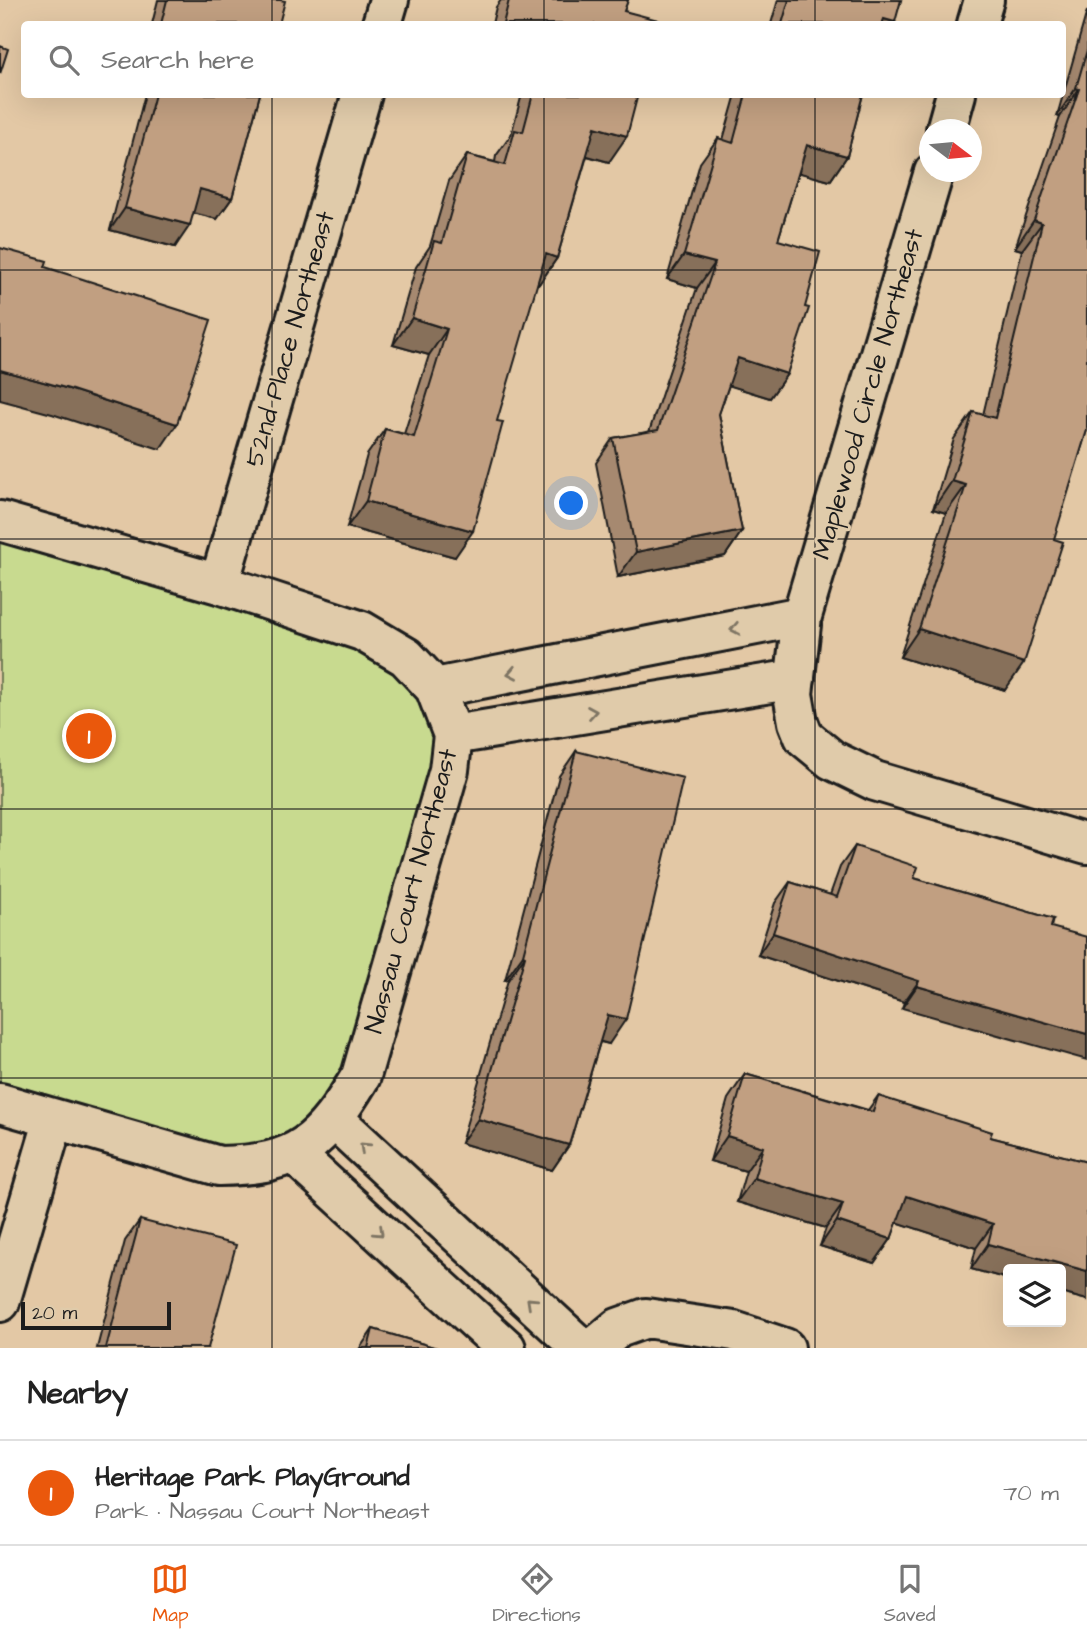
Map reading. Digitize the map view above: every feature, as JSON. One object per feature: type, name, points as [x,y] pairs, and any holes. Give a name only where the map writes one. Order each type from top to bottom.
[{"type":"street","points":[[383,21],[389,0]]},
{"type":"street","points":[[978,21],[984,0]]},
{"type":"street","name":"52nd Place Northeast","points":[[219,584],[361,98]]},
{"type":"street","points":[[949,119],[956,98]]},
{"type":"street","name":"Maplewood Circle Northeast","points":[[931,182],[803,616],[793,694],[804,737],[832,760],[875,781],[1087,844]]},
{"type":"street","name":"Nassau Court Northeast","points":[[0,521],[219,584],[362,631],[406,657],[435,688],[453,735],[449,770],[361,1076],[334,1119],[316,1140],[293,1153],[251,1166],[219,1166],[0,1103]]},
{"type":"street","points":[[435,688],[803,616]]},
{"type":"street","points":[[453,735],[795,679]]},
{"type":"street","points":[[0,1302],[54,1119]]},
{"type":"street","points":[[334,1119],[581,1348]]},
{"type":"street","points":[[293,1153],[506,1348]]},
{"type":"street","points":[[594,1348],[618,1328],[646,1318],[734,1331],[785,1348]]},
{"type":"green space","points":[[0,523],[362,631],[453,735],[361,1076],[251,1166],[0,1103]]},
{"type":"building","points":[[167,0],[285,1],[280,21],[162,21]]},
{"type":"building","points":[[509,0],[628,0],[624,11],[658,20],[658,21],[504,21]]},
{"type":"building","points":[[789,0],[901,0],[895,21],[783,21]]},
{"type":"building","points":[[0,46],[8,49],[0,74]]},
{"type":"building","points":[[1087,50],[1087,430],[1054,539],[1063,542],[1024,663],[919,629],[966,485],[952,481],[973,412],[995,418],[1042,223],[1034,220],[1079,89],[1076,88]]},
{"type":"building","points":[[154,98],[259,98],[232,198],[200,189],[190,225],[125,208]]},
{"type":"building","points":[[532,98],[637,98],[627,136],[595,127],[557,258],[546,254],[497,421],[503,422],[473,531],[366,501],[385,429],[414,437],[447,329],[412,318],[434,241],[442,243],[467,155],[505,165],[515,130],[523,132]]},
{"type":"building","points":[[745,98],[862,98],[847,156],[807,145],[778,240],[820,252],[805,307],[809,308],[787,374],[738,358],[719,414],[742,531],[636,552],[613,438],[658,430],[715,263],[684,255],[718,138],[733,143]]},
{"type":"building","points":[[0,248],[47,261],[45,267],[211,320],[177,424],[0,370]]},
{"type":"building","points":[[576,751],[683,778],[626,1019],[608,1015],[569,1145],[478,1119],[525,956],[523,955]]},
{"type":"building","points":[[855,846],[918,867],[914,878],[1053,919],[1051,927],[1087,937],[1087,1034],[917,986],[919,981],[773,933],[790,882],[837,897]]},
{"type":"building","points":[[745,1074],[873,1112],[878,1096],[992,1132],[990,1137],[1087,1162],[1087,1271],[988,1244],[993,1224],[907,1196],[891,1239],[837,1221],[843,1204],[754,1178],[763,1147],[727,1136]]},
{"type":"building","points":[[140,1220],[236,1245],[208,1348],[106,1348]]},
{"type":"building","points":[[373,1329],[437,1348],[368,1348]]},
{"type":"place","name":"Heritage Park PlayGround","points":[[89,736]]}]
